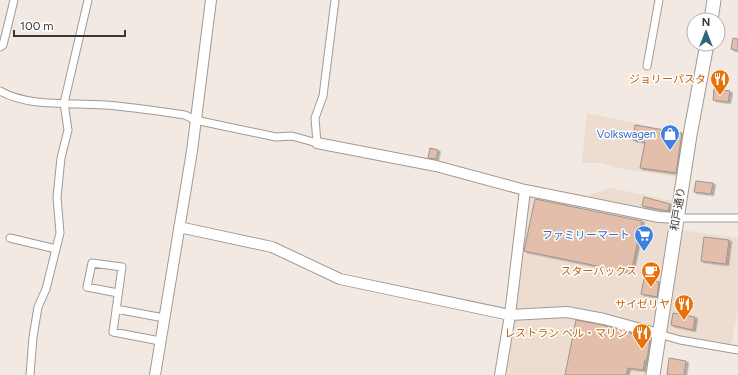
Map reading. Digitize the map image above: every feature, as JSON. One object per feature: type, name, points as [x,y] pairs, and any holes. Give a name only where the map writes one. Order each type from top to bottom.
[{"type":"highway","points":[[712,12],[714,0]]},
{"type":"highway","name":"和戸通り","points":[[653,375],[677,218],[706,52]]},
{"type":"street","points":[[0,48],[3,45],[14,0]]},
{"type":"street","points":[[30,375],[33,337],[38,308],[46,289],[60,233],[58,197],[61,158],[68,130],[64,103],[88,0]]},
{"type":"street","points":[[155,375],[195,120],[210,0]]},
{"type":"street","points":[[317,143],[315,118],[323,96],[335,0]]},
{"type":"street","points":[[647,66],[659,0]]},
{"type":"street","points":[[0,91],[11,97],[32,102],[104,105],[185,115],[195,120],[276,137],[292,136],[317,143],[436,166],[525,190],[659,218],[738,218]]},
{"type":"street","points":[[500,375],[510,315],[525,190]]},
{"type":"street","points":[[179,227],[272,247],[340,279],[510,315],[567,312],[604,319],[680,340],[738,350]]},
{"type":"street","points":[[10,238],[56,249]]},
{"type":"street","points":[[118,292],[87,287],[92,263],[122,267],[113,332],[160,341]]},
{"type":"street","points":[[116,309],[164,318]]},
{"type":"shaded area","points":[[587,113],[690,135],[684,178],[623,169],[601,163],[582,163]]},
{"type":"shaded area","points":[[610,188],[679,202],[675,229],[738,238],[738,309],[731,348],[659,334],[653,375],[500,375],[525,190],[585,202],[591,194]]},
{"type":"building","points":[[733,38],[738,39],[738,51],[731,49]]},
{"type":"building","points":[[714,89],[730,91],[728,102],[713,100]]},
{"type":"building","name":"Volkswagen","points":[[635,125],[682,133],[676,173],[640,168],[645,142],[633,140]]},
{"type":"building","points":[[430,148],[438,150],[436,159],[428,158]]},
{"type":"building","points":[[696,181],[713,183],[711,194],[694,192]]},
{"type":"building","points":[[644,197],[670,204],[668,211],[642,206]]},
{"type":"building","points":[[535,199],[642,221],[631,273],[524,251]]},
{"type":"building","points":[[704,237],[729,240],[726,264],[701,261]]},
{"type":"building","name":"スターバックス","points":[[644,279],[659,282],[657,297],[641,294]]},
{"type":"building","points":[[673,313],[695,317],[693,330],[671,325]]},
{"type":"building","points":[[576,320],[603,325],[634,334],[634,337],[650,340],[647,360],[645,360],[643,370],[628,368],[626,375],[565,375]]},
{"type":"building","points":[[669,358],[686,361],[684,375],[667,375]]},
{"type":"place","name":"ジョリーパスタ","points":[[720,96]]},
{"type":"place","name":"Volkswagen","points":[[670,151]]},
{"type":"place","name":"ファミリーマート","points":[[644,252]]},
{"type":"place","name":"スターバックス","points":[[651,288]]},
{"type":"place","name":"サイゼリヤ","points":[[684,321]]},
{"type":"place","name":"レストラン ベル・マリン","points":[[642,350]]}]
